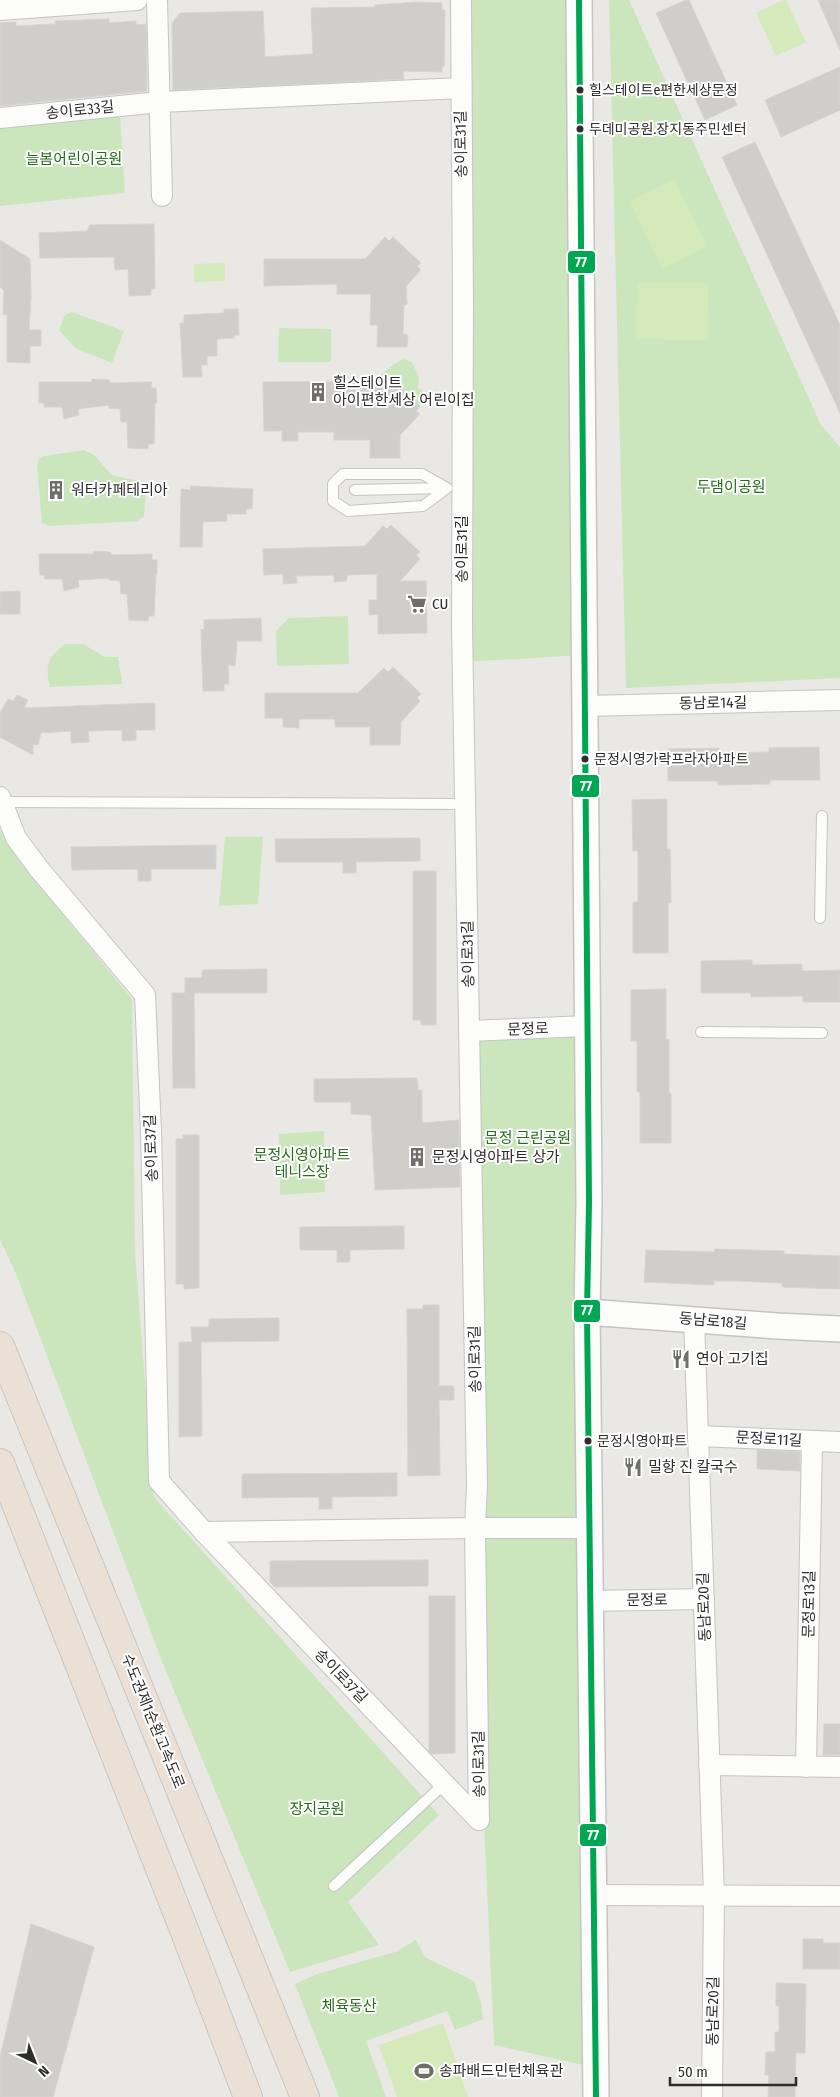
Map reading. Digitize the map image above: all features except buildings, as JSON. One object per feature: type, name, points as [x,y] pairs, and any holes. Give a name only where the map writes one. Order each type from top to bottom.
[{"type":"highway","name":"수도권제1순환고속도로","points":[[0,1346],[305,2097]]},
{"type":"highway","points":[[0,1463],[186,1932],[248,2097]]},
{"type":"highway","points":[[186,1932],[256,2097]]},
{"type":"street","points":[[0,10],[136,0]]},
{"type":"street","points":[[157,0],[162,196]]},
{"type":"street","name":"송이로31길","points":[[461,0],[455,488],[465,804],[477,1485],[479,1820]]},
{"type":"street","points":[[579,0],[588,1202],[586,1312],[596,2097]]},
{"type":"street","name":"송이로31길","points":[[160,102],[461,88]]},
{"type":"street","name":"송이로33길","points":[[0,118],[160,102]]},
{"type":"street","name":"동남로14길","points":[[585,706],[840,700]]},
{"type":"street","name":"송이로37길","points":[[1,800],[16,838],[27,853],[145,995],[151,1131],[159,1481],[204,1532],[479,1820]]},
{"type":"street","name":"문정로","points":[[469,1031],[587,1026]]},
{"type":"street","name":"동남로18길","points":[[586,1312],[777,1326],[840,1328]]},
{"type":"street","name":"동남로20길","points":[[694,1319],[714,1895],[712,2097]]},
{"type":"street","name":"문정로11길","points":[[698,1436],[840,1442]]},
{"type":"street","name":"문정로13길","points":[[806,1767],[812,1441]]},
{"type":"street","points":[[204,1532],[589,1528]]},
{"type":"street","name":"문정로","points":[[590,1601],[704,1599]]},
{"type":"street","points":[[709,1766],[840,1767]]},
{"type":"street","points":[[594,1895],[840,1896]]},
{"type":"lane","points":[[343,474],[422,474],[455,488],[423,506],[348,511],[333,501],[333,484],[343,474]]},
{"type":"lane","points":[[355,490],[455,488]]},
{"type":"lane","points":[[1,800],[465,804]]},
{"type":"lane","points":[[820,918],[822,816]]},
{"type":"lane","points":[[701,1032],[822,1033]]},
{"type":"lane","points":[[334,1886],[444,1784]]},
{"type":"green space","points":[[461,0],[579,0],[583,655],[463,662]]},
{"type":"green space","name":"두댐이공원","points":[[609,0],[629,0],[821,425],[840,447],[840,678],[626,688]]},
{"type":"green space","points":[[786,0],[806,42],[776,56],[756,13]]},
{"type":"green space","name":"늘봄어린이공원","points":[[120,115],[125,193],[0,206],[0,128]]},
{"type":"green space","points":[[674,179],[708,246],[663,269],[630,202]]},
{"type":"green space","points":[[225,263],[225,281],[194,282],[194,264]]},
{"type":"green space","points":[[638,282],[708,283],[707,340],[637,339]]},
{"type":"green space","points":[[72,312],[124,331],[112,363],[75,348],[59,330],[65,315]]},
{"type":"green space","points":[[279,328],[331,329],[331,362],[278,362]]},
{"type":"green space","points":[[403,359],[412,362],[419,377],[418,388],[422,390],[420,407],[392,381],[388,385],[383,381],[378,386],[373,381]]},
{"type":"green space","points":[[84,450],[94,455],[112,475],[144,482],[146,487],[144,517],[137,521],[51,526],[42,523],[37,465],[39,459],[44,456]]},
{"type":"green space","points":[[348,616],[349,664],[277,666],[276,631],[289,618]]},
{"type":"green space","points":[[65,644],[83,644],[105,657],[118,657],[122,684],[50,687],[49,662],[54,654]]},
{"type":"green space","name":"장지공원","points":[[0,830],[18,860],[132,999],[135,1253],[154,1497],[439,1815],[348,1902],[379,1945],[290,1972],[163,1664],[15,1271],[0,1240]]},
{"type":"green space","points":[[225,837],[263,837],[258,904],[219,906]]},
{"type":"green space","name":"문정 근린공원","points":[[579,1032],[588,2066],[494,2045],[484,1819],[474,1037]]},
{"type":"green space","name":"문정시영아파트 테니스장","points":[[324,1131],[325,1192],[280,1195],[279,1134]]},
{"type":"green space","name":"체육동산","points":[[416,1940],[425,1957],[474,1981],[481,2003],[483,2019],[455,2030],[447,2011],[366,2041],[386,2097],[339,2097],[295,1984],[317,1974],[395,1952]]},
{"type":"green space","name":"송파배드민턴체육관","points":[[443,2023],[468,2097],[397,2097],[379,2045]]},
{"type":"transit line","name":"77","points":[[579,0],[589,1202],[587,1312],[596,2097]]},
{"type":"place","name":"힐스테이트e편한세상문정","points":[[580,90]]},
{"type":"place","name":"두데미공원.장지동주민센터","points":[[580,129]]},
{"type":"place","name":"힐스테이트 아이편한세상 어린이집","points":[[318,392]]},
{"type":"place","name":"워터카페테리아","points":[[56,490]]},
{"type":"place","name":"CU","points":[[417,604]]},
{"type":"place","name":"문정시영가락프라자아파트","points":[[585,759]]},
{"type":"place","name":"문정시영아파트 상가","points":[[417,1157]]},
{"type":"place","name":"연아 고기집","points":[[681,1359]]},
{"type":"place","name":"문정시영아파트","points":[[588,1441]]},
{"type":"place","name":"밀향 진 칼국수","points":[[633,1467]]},
{"type":"place","name":"송파배드민턴체육관","points":[[424,2071]]}]
